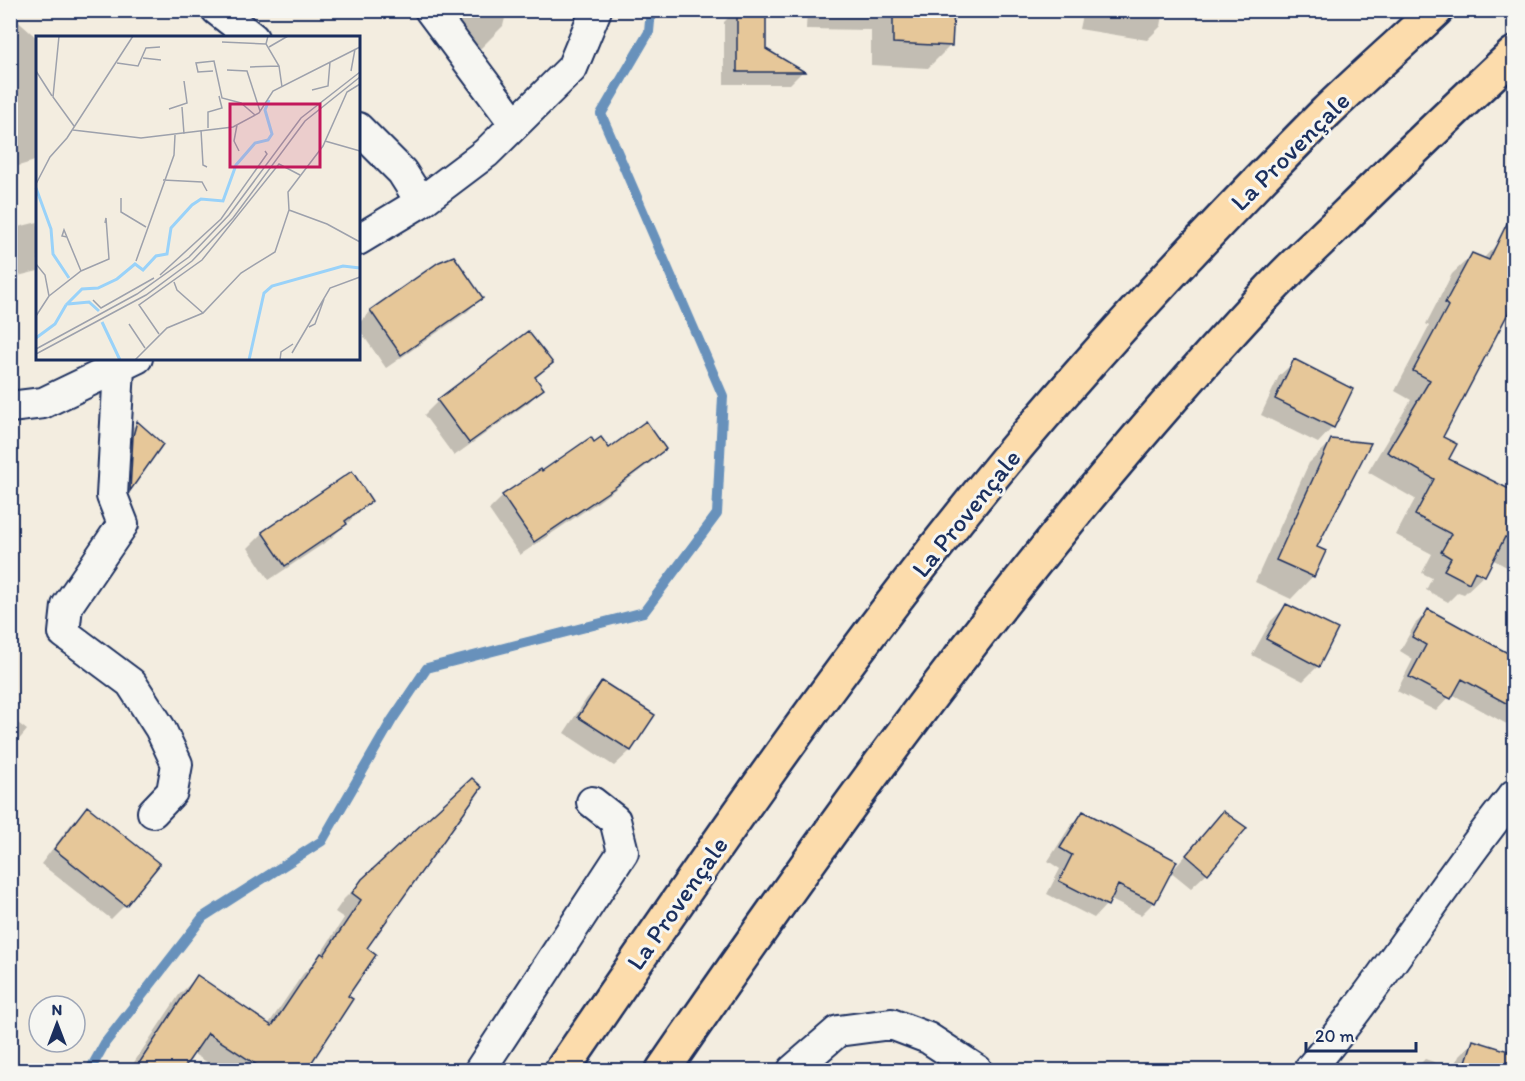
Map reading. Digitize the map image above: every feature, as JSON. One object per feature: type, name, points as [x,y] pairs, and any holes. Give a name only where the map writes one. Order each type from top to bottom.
[{"type":"highway","name":"La Provençale","points":[[562,1071],[692,880],[829,688],[967,508],[1090,362],[1203,239],[1327,112],[1436,10]]},
{"type":"highway","points":[[663,1071],[768,918],[914,716],[1056,535],[1163,408],[1266,293],[1416,145],[1515,54]]},
{"type":"street","points":[[217,10],[250,36]]},
{"type":"street","points":[[430,10],[515,124]]},
{"type":"street","points":[[360,239],[421,202],[486,153],[572,68],[596,10]]},
{"type":"street","points":[[360,130],[402,172],[421,202]]},
{"type":"street","points":[[10,407],[43,403],[128,363]]},
{"type":"street","points":[[128,363],[112,496],[123,524],[67,606],[64,633],[131,683],[160,728],[177,764],[172,792],[153,812]]},
{"type":"street","points":[[1309,1071],[1348,1024],[1486,830],[1515,795]]},
{"type":"street","points":[[480,1071],[623,852],[615,820],[592,801]]},
{"type":"street","points":[[793,1071],[838,1031],[891,1024],[928,1038],[977,1071]]},
{"type":"building","points":[[737,10],[766,10],[766,49],[805,72],[737,72]]},
{"type":"building","points":[[893,10],[954,10],[952,46],[893,43]]},
{"type":"building","points":[[1515,207],[1515,300],[1443,437],[1457,444],[1449,459],[1515,492],[1515,541],[1505,537],[1485,576],[1475,571],[1469,583],[1444,570],[1451,558],[1441,552],[1451,534],[1415,515],[1434,479],[1387,452],[1430,380],[1413,371],[1448,306],[1445,303],[1472,253],[1489,260]]},
{"type":"building","points":[[454,256],[483,298],[401,355],[370,310],[439,262]]},
{"type":"building","points":[[528,331],[553,363],[535,377],[544,389],[469,443],[437,400]]},
{"type":"building","points":[[1294,359],[1353,389],[1334,428],[1275,399]]},
{"type":"building","points":[[137,421],[163,444],[130,491],[133,436]]},
{"type":"building","points":[[646,421],[666,449],[614,488],[534,542],[502,495],[591,437],[594,442],[601,437],[609,448]]},
{"type":"building","points":[[1331,439],[1371,443],[1317,547],[1326,551],[1314,577],[1276,560]]},
{"type":"building","points":[[352,471],[372,501],[345,521],[347,524],[285,566],[262,532]]},
{"type":"building","points":[[1286,604],[1338,629],[1319,667],[1266,639]]},
{"type":"building","points":[[1428,609],[1515,657],[1515,708],[1462,679],[1451,699],[1409,677],[1426,645],[1412,637]]},
{"type":"building","points":[[602,681],[655,715],[631,751],[578,717]]},
{"type":"building","points":[[472,778],[482,787],[367,948],[376,955],[348,996],[353,999],[306,1071],[266,1071],[208,1033],[182,1071],[134,1071],[197,975],[272,1026],[321,953],[324,955],[361,900],[352,893],[362,879]]},
{"type":"building","points":[[87,806],[160,864],[126,906],[54,849]]},
{"type":"building","points":[[1083,811],[1177,861],[1155,903],[1118,885],[1108,906],[1059,881],[1072,855],[1060,848]]},
{"type":"building","points":[[1223,811],[1247,828],[1208,874],[1186,855]]},
{"type":"building","points":[[1473,1040],[1515,1053],[1515,1071],[1463,1071]]},
{"type":"waterway","points":[[90,1070],[105,1043],[203,917],[322,841],[392,720],[427,668],[644,612],[717,514],[723,396],[601,114],[649,32],[651,10]]}]
